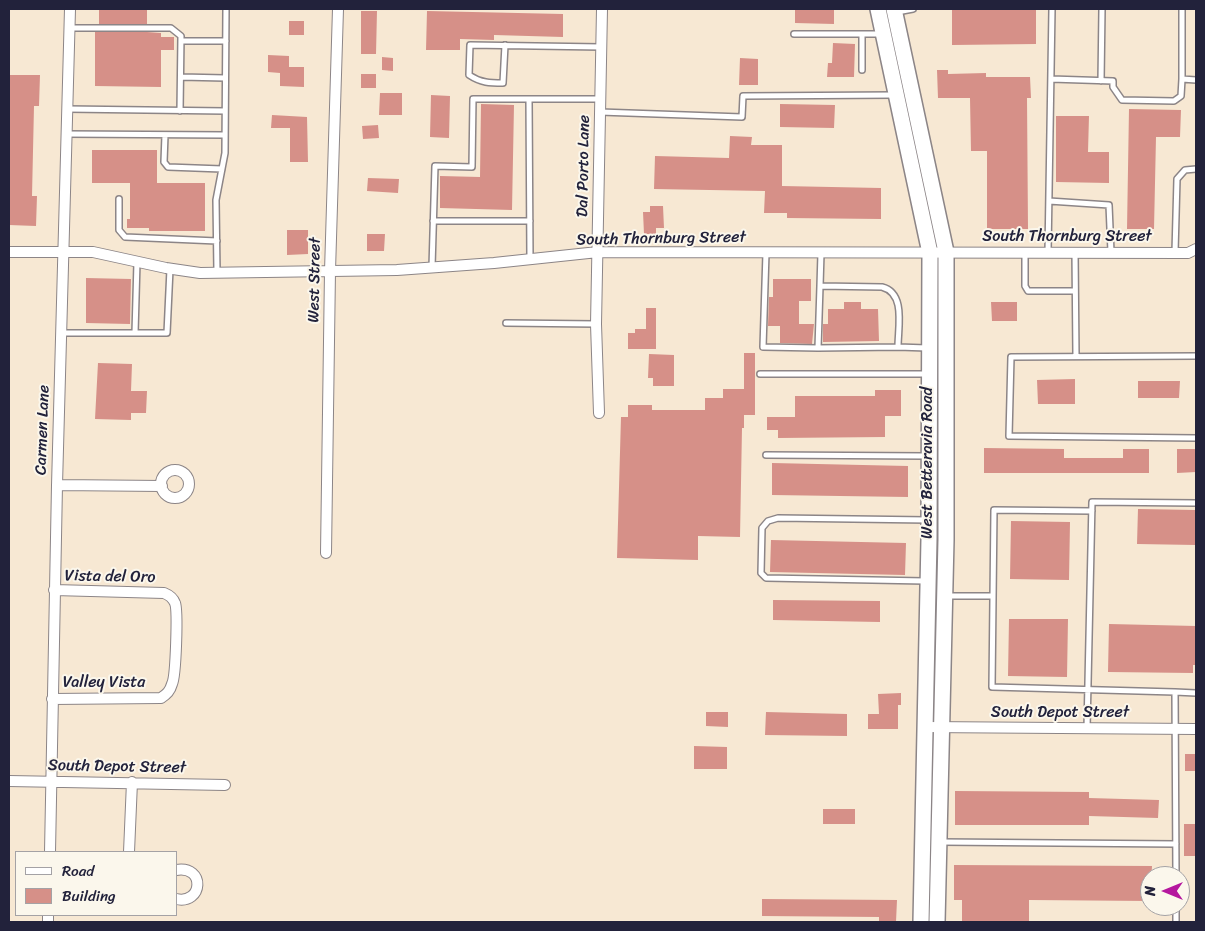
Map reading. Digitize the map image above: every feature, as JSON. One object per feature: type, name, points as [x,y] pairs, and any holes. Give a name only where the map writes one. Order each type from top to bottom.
[{"type":"main road","name":"West Betteravia Road","points":[[878,9],[930,253],[930,456],[921,922]]},
{"type":"main road","name":"West Betteravia Road","points":[[894,11],[946,252],[944,596],[937,922]]},
{"type":"street","name":"Carmen Lane","points":[[50,851],[56,485],[70,9]]},
{"type":"street","name":"West Street","points":[[326,553],[330,271],[338,9]]},
{"type":"street","name":"Dal Porto Lane","points":[[599,413],[596,324],[602,9]]},
{"type":"street","name":"South Thornburg Street","points":[[9,252],[107,254],[170,269],[217,272],[432,268],[598,252],[1188,253],[1196,249]]},
{"type":"street","points":[[56,485],[162,486]]},
{"type":"street","name":"Vista del Oro","points":[[54,590],[164,593],[170,596],[176,604],[175,649]]},
{"type":"street","name":"Valley Vista","points":[[52,699],[160,698],[169,693],[174,681],[175,649]]},
{"type":"street","name":"South Depot Street","points":[[924,727],[1196,728]]},
{"type":"street","name":"South Depot Street","points":[[9,781],[225,784]]},
{"type":"street","points":[[129,851],[132,782]]},
{"type":"street","points":[[178,870],[188,870],[194,874],[198,884],[195,893],[191,897],[178,899]]},
{"type":"lane","points":[[217,272],[216,200],[222,169],[225,135],[226,9]]},
{"type":"lane","points":[[894,11],[913,9]]},
{"type":"lane","points":[[1048,252],[1052,9]]},
{"type":"lane","points":[[1101,81],[1102,9]]},
{"type":"lane","points":[[1051,79],[1113,81],[1113,87],[1122,100],[1174,101],[1181,96],[1182,9]]},
{"type":"lane","points":[[69,28],[171,28],[181,36],[180,111]]},
{"type":"lane","points":[[794,34],[883,34]]},
{"type":"lane","points":[[862,34],[862,70]]},
{"type":"lane","points":[[181,41],[226,41]]},
{"type":"lane","points":[[504,44],[503,83],[488,84],[470,76],[470,45],[504,44],[601,47]]},
{"type":"lane","points":[[181,77],[225,78]]},
{"type":"lane","points":[[1182,79],[1196,80]]},
{"type":"lane","points":[[600,112],[742,117],[743,96],[897,95]]},
{"type":"lane","points":[[432,268],[435,166],[472,167],[473,98],[600,99]]},
{"type":"lane","points":[[529,99],[530,259]]},
{"type":"lane","points":[[67,110],[225,111]]},
{"type":"lane","points":[[66,134],[225,135]]},
{"type":"lane","points":[[165,135],[164,162],[168,167],[222,169]]},
{"type":"lane","points":[[1175,252],[1176,179],[1185,170],[1196,169]]},
{"type":"lane","points":[[119,199],[119,230],[124,237],[217,241]]},
{"type":"lane","points":[[1049,202],[1109,204],[1111,252]]},
{"type":"lane","points":[[433,221],[530,221]]},
{"type":"lane","points":[[1025,252],[1025,286],[1028,291],[1074,291]]},
{"type":"lane","points":[[1074,252],[1076,356]]},
{"type":"lane","points":[[766,253],[763,347],[930,348]]},
{"type":"lane","points":[[818,348],[821,253]]},
{"type":"lane","points":[[135,333],[137,261]]},
{"type":"lane","points":[[61,333],[167,333],[170,269]]},
{"type":"lane","points":[[820,286],[882,287],[891,290],[898,300],[898,347]]},
{"type":"lane","points":[[506,323],[596,324]]},
{"type":"lane","points":[[1196,356],[1011,357],[1009,436],[1196,438]]},
{"type":"lane","points":[[760,374],[930,374]]},
{"type":"lane","points":[[766,455],[930,456]]},
{"type":"lane","points":[[1087,728],[1092,502],[1196,503]]},
{"type":"lane","points":[[1092,512],[994,510],[992,688],[1196,693]]},
{"type":"lane","points":[[928,581],[766,578],[761,573],[762,528],[768,521],[778,518],[929,520]]},
{"type":"lane","points":[[944,596],[993,596]]},
{"type":"lane","points":[[1175,692],[1176,866]]},
{"type":"lane","points":[[938,842],[1176,844]]},
{"type":"building","points":[[99,9],[147,9],[147,24],[99,24]]},
{"type":"building","points":[[795,9],[834,9],[834,24],[795,23]]},
{"type":"building","points":[[952,9],[1036,9],[1036,44],[952,45]]},
{"type":"building","points":[[361,11],[377,11],[376,54],[361,54]]},
{"type":"building","points":[[427,11],[563,14],[563,37],[494,35],[494,40],[460,39],[460,50],[426,50]]},
{"type":"building","points":[[289,21],[304,21],[304,35],[289,35]]},
{"type":"building","points":[[95,32],[147,32],[161,33],[161,37],[174,37],[174,50],[161,50],[161,87],[95,86]]},
{"type":"building","points":[[833,43],[855,44],[854,77],[827,77],[828,63],[832,63]]},
{"type":"building","points":[[268,55],[289,56],[289,67],[304,67],[304,87],[280,86],[280,73],[268,72]]},
{"type":"building","points":[[382,57],[393,58],[393,71],[382,70]]},
{"type":"building","points":[[740,58],[758,59],[758,85],[739,85]]},
{"type":"building","points":[[937,70],[948,70],[948,74],[986,73],[986,77],[1030,77],[1031,98],[1027,98],[1028,229],[987,229],[987,151],[971,151],[970,98],[938,98]]},
{"type":"building","points":[[361,74],[376,74],[376,88],[361,88]]},
{"type":"building","points":[[9,75],[40,75],[39,106],[34,106],[32,196],[37,196],[36,226],[9,225]]},
{"type":"building","points":[[380,93],[402,93],[402,115],[379,115]]},
{"type":"building","points":[[431,95],[450,96],[449,138],[430,137]]},
{"type":"building","points":[[481,104],[514,105],[512,210],[440,208],[440,176],[480,177]]},
{"type":"building","points":[[780,104],[835,105],[834,128],[780,127]]},
{"type":"building","points":[[1129,109],[1181,110],[1180,137],[1156,137],[1154,229],[1127,229]]},
{"type":"building","points":[[272,115],[307,117],[308,162],[290,162],[290,128],[271,128]]},
{"type":"building","points":[[1056,116],[1089,116],[1088,152],[1109,152],[1109,183],[1056,182]]},
{"type":"building","points":[[378,125],[379,138],[363,139],[362,126]]},
{"type":"building","points":[[730,136],[752,137],[751,145],[782,145],[782,186],[881,188],[881,219],[787,218],[787,213],[764,213],[765,191],[654,189],[655,156],[729,158]]},
{"type":"building","points":[[92,150],[157,150],[157,183],[205,183],[205,231],[149,231],[149,228],[127,228],[127,219],[130,219],[130,183],[92,183]]},
{"type":"building","points":[[368,178],[399,179],[398,193],[367,191]]},
{"type":"building","points":[[650,206],[663,206],[664,228],[656,228],[656,234],[644,234],[643,212],[650,212]]},
{"type":"building","points":[[287,230],[308,230],[308,254],[287,255]]},
{"type":"building","points":[[367,234],[385,234],[384,251],[367,251]]},
{"type":"building","points":[[86,278],[131,279],[130,324],[86,323]]},
{"type":"building","points":[[773,279],[811,279],[811,301],[799,301],[799,324],[814,324],[812,344],[780,343],[780,326],[768,326],[769,297],[773,297]]},
{"type":"building","points":[[844,302],[861,302],[861,309],[878,309],[879,341],[823,342],[823,324],[828,324],[828,309],[844,309]]},
{"type":"building","points":[[991,302],[1017,302],[1017,321],[992,321]]},
{"type":"building","points":[[646,308],[656,308],[656,349],[628,349],[628,333],[635,333],[635,329],[646,329]]},
{"type":"building","points":[[744,353],[755,353],[755,415],[744,415],[744,428],[742,428],[740,537],[698,536],[698,560],[617,558],[621,417],[628,417],[628,405],[652,405],[652,410],[705,410],[705,398],[723,398],[723,389],[744,389]]},
{"type":"building","points":[[649,354],[674,355],[674,386],[653,386],[653,378],[648,378]]},
{"type":"building","points":[[98,363],[132,364],[131,391],[147,391],[146,413],[131,413],[131,420],[95,419]]},
{"type":"building","points":[[1075,379],[1075,404],[1038,404],[1037,380]]},
{"type":"building","points":[[1138,381],[1180,381],[1179,398],[1138,398]]},
{"type":"building","points":[[875,390],[901,390],[901,416],[885,416],[885,437],[778,438],[778,430],[767,430],[767,417],[795,417],[795,396],[875,396]]},
{"type":"building","points":[[984,448],[1064,449],[1064,458],[1123,458],[1123,449],[1149,449],[1149,473],[984,473]]},
{"type":"building","points":[[1177,449],[1196,449],[1196,472],[1177,473]]},
{"type":"building","points":[[772,463],[908,466],[908,497],[772,495]]},
{"type":"building","points":[[1138,509],[1196,510],[1196,545],[1137,544]]},
{"type":"building","points":[[1011,521],[1070,522],[1069,580],[1010,579]]},
{"type":"building","points":[[771,540],[906,543],[905,575],[770,572]]},
{"type":"building","points":[[773,600],[880,601],[880,622],[773,620]]},
{"type":"building","points":[[1009,619],[1068,619],[1067,677],[1008,676]]},
{"type":"building","points":[[1109,624],[1196,626],[1196,665],[1193,665],[1193,673],[1108,672]]},
{"type":"building","points":[[901,693],[901,705],[898,705],[898,729],[868,729],[868,714],[879,714],[878,694]]},
{"type":"building","points":[[706,712],[728,712],[728,727],[706,726]]},
{"type":"building","points":[[766,712],[847,714],[847,736],[765,735]]},
{"type":"building","points":[[694,746],[727,747],[727,769],[694,769]]},
{"type":"building","points":[[1185,754],[1196,754],[1196,771],[1185,771]]},
{"type":"building","points":[[955,791],[1089,792],[1089,798],[1159,800],[1158,818],[1089,816],[1089,825],[955,825]]},
{"type":"building","points":[[823,809],[855,809],[855,824],[823,824]]},
{"type":"building","points":[[1184,824],[1196,824],[1196,856],[1184,856]]},
{"type":"building","points":[[954,865],[1152,866],[1140,866],[1140,901],[1029,900],[1029,922],[962,922],[962,900],[954,900]]},
{"type":"building","points":[[762,899],[897,900],[896,922],[879,922],[879,917],[762,916]]}]
